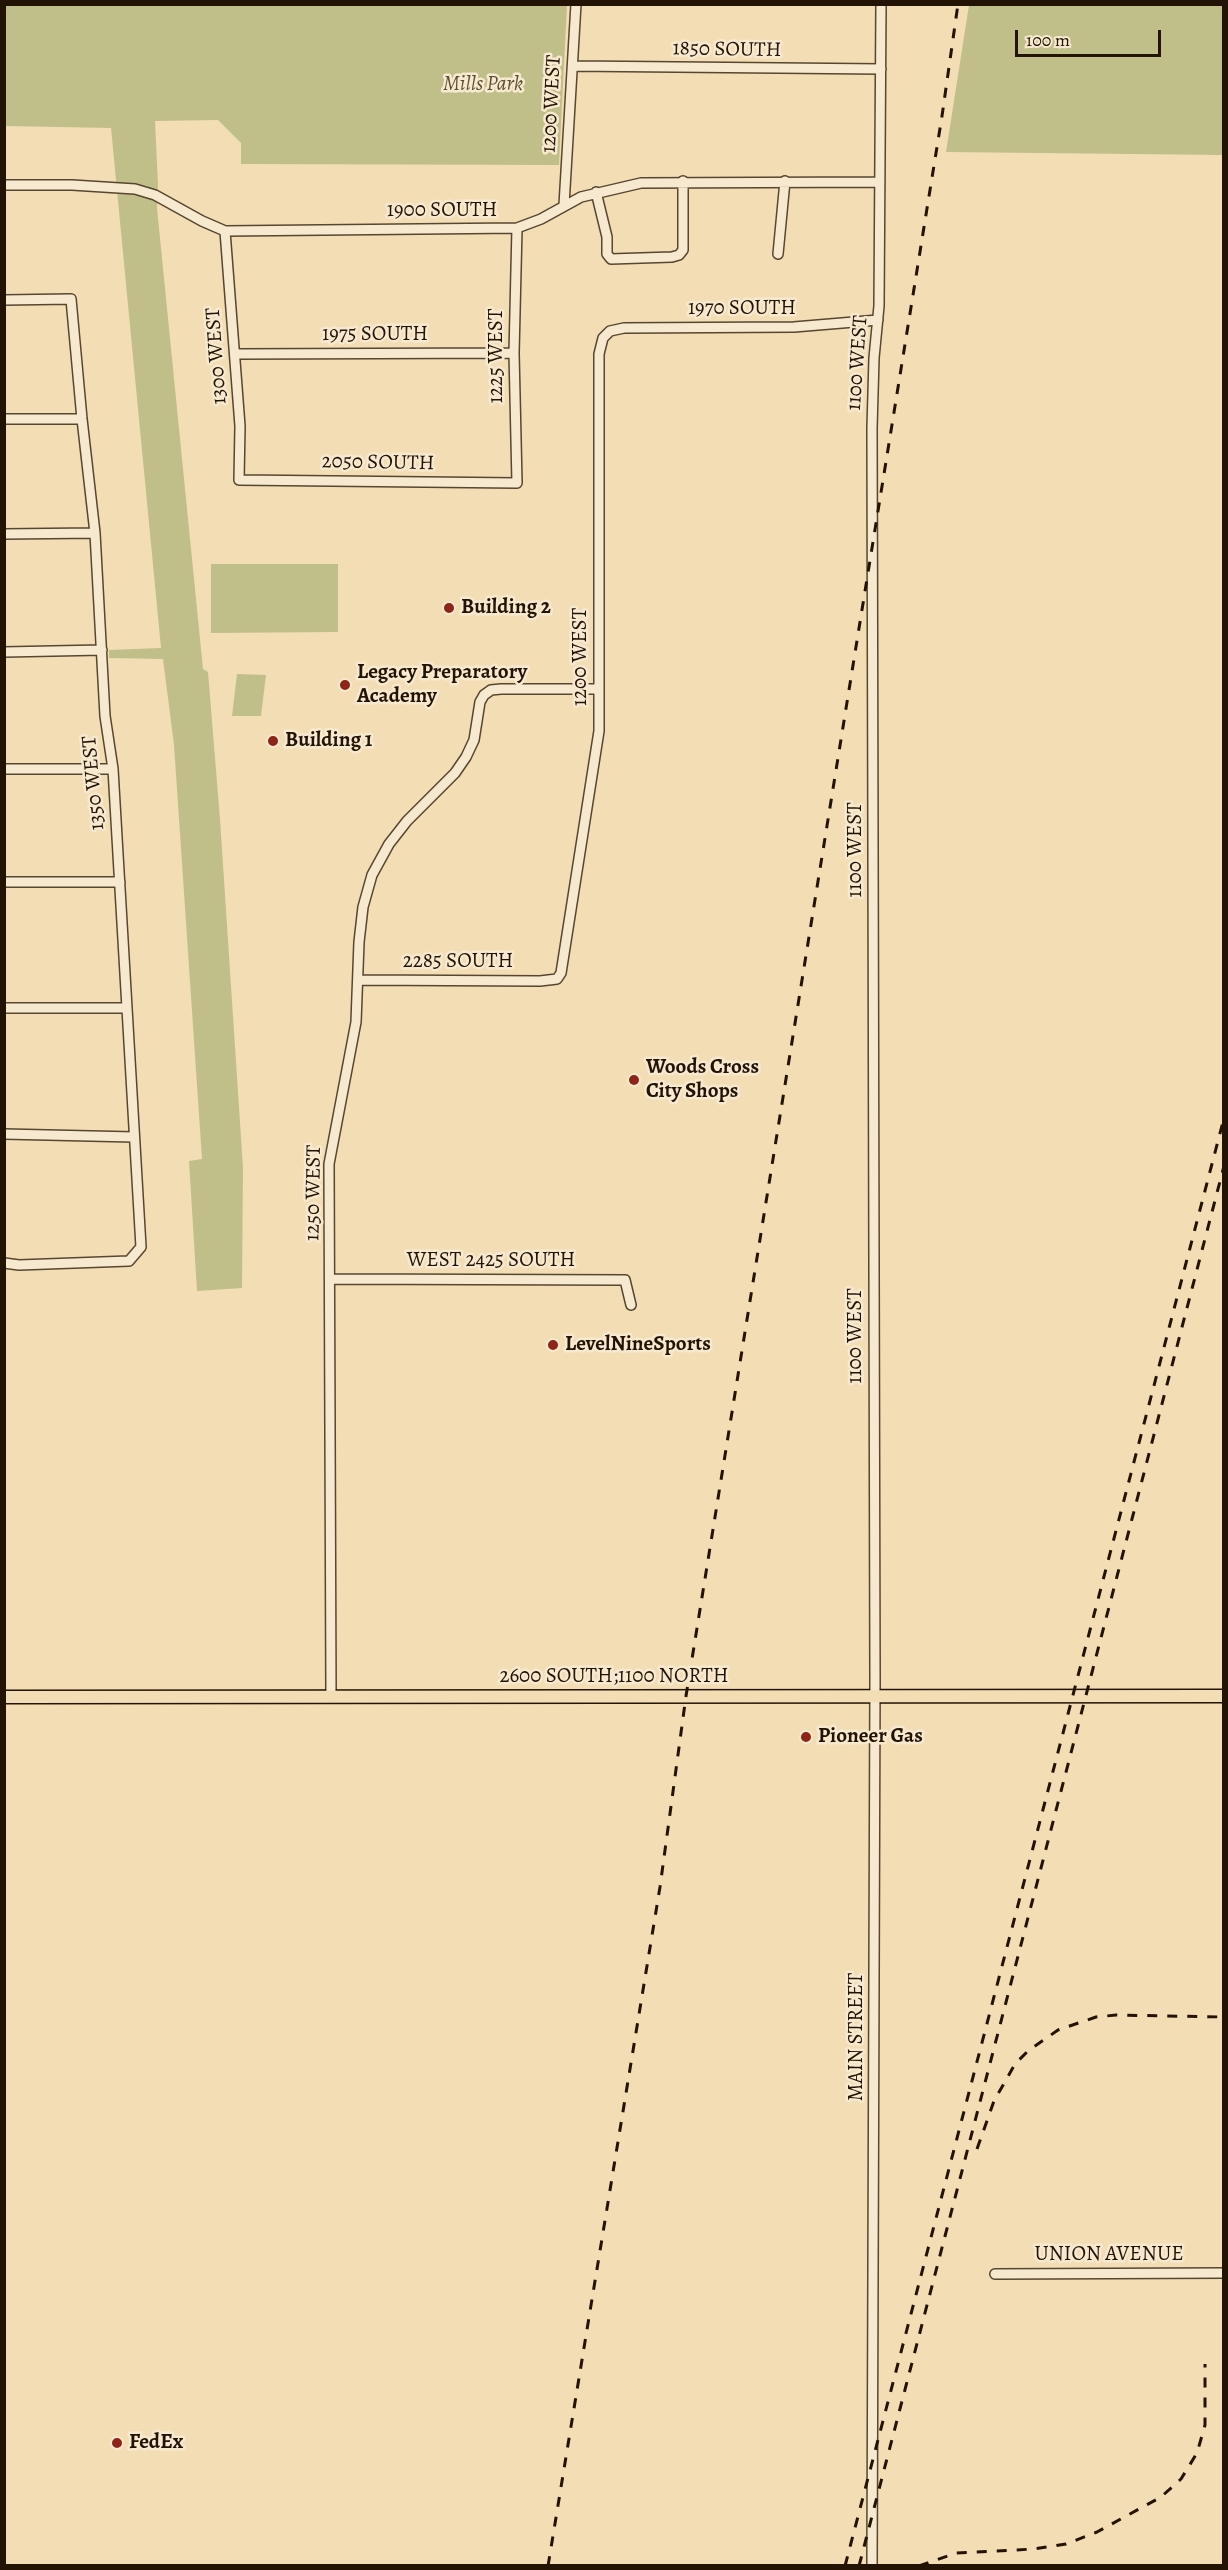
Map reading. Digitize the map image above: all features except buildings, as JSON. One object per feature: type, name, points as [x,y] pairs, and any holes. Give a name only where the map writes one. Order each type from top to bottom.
[{"type":"main road","name":"2600 SOUTH;1100 NORTH","points":[[4,1696],[1224,1696]]},
{"type":"street","name":"1200 WEST","points":[[564,205],[576,4]]},
{"type":"street","name":"1100 WEST","points":[[874,1696],[872,428],[873,368],[878,320],[881,4]]},
{"type":"street","name":"1850 SOUTH","points":[[573,66],[881,69]]},
{"type":"street","name":"1900 SOUTH","points":[[4,185],[72,185],[135,189],[155,195],[225,231],[517,228],[596,192],[641,183],[683,181],[880,182]]},
{"type":"street","points":[[596,192],[607,237],[607,254],[611,259],[672,257],[682,253],[683,181]]},
{"type":"street","points":[[778,254],[785,181]]},
{"type":"street","name":"1225 WEST","points":[[517,228],[514,353],[517,483]]},
{"type":"street","name":"1300 WEST","points":[[225,231],[236,354],[240,426],[239,480]]},
{"type":"street","name":"1350 WEST","points":[[4,300],[71,299],[95,533],[105,716],[113,769],[141,1247],[129,1261],[19,1265],[4,1263]]},
{"type":"street","name":"1970 SOUTH","points":[[606,334],[624,328],[794,327],[878,320]]},
{"type":"street","name":"1200 WEST","points":[[557,979],[562,967],[598,738],[599,354],[600,343],[606,334]]},
{"type":"street","name":"1975 SOUTH","points":[[236,354],[514,353]]},
{"type":"street","points":[[4,419],[82,419]]},
{"type":"street","name":"2050 SOUTH","points":[[239,480],[517,483]]},
{"type":"street","points":[[4,534],[95,533]]},
{"type":"street","points":[[4,652],[102,650]]},
{"type":"street","name":"1250 WEST","points":[[331,1696],[329,1164],[356,1022],[360,924],[372,875],[384,852],[401,828],[461,765],[474,740],[480,702],[484,695],[491,690],[501,689],[599,689]]},
{"type":"street","points":[[4,769],[113,769]]},
{"type":"street","points":[[4,882],[120,882]]},
{"type":"street","name":"2285 SOUTH","points":[[358,980],[540,981],[557,979]]},
{"type":"street","points":[[4,1008],[127,1008]]},
{"type":"street","points":[[4,1134],[134,1137]]},
{"type":"street","name":"WEST 2425 SOUTH","points":[[331,1279],[625,1280],[631,1305]]},
{"type":"street","name":"MAIN STREET","points":[[872,2565],[874,1696]]},
{"type":"street","name":"UNION AVENUE","points":[[995,2274],[1224,2273]]},
{"type":"street","name":"MAIN STREET","points":[[874,2378],[878,2439],[878,2565]]},
{"type":"green space","name":"Mills Park","points":[[4,5],[567,5],[559,165],[241,164],[241,143],[218,120],[155,121],[157,208],[203,669],[208,672],[220,819],[243,1168],[242,1288],[197,1291],[189,1161],[202,1159],[174,745],[163,659],[109,658],[109,650],[161,648],[111,128],[5,126]]},
{"type":"green space","points":[[969,5],[1223,5],[1223,155],[946,152]]},
{"type":"green space","points":[[211,564],[338,564],[338,632],[211,633]]},
{"type":"green space","points":[[237,674],[266,675],[261,716],[232,716]]},
{"type":"railway","points":[[548,2566],[660,1887],[686,1696],[942,116],[958,4]]},
{"type":"railway","points":[[845,2566],[1224,1118]]},
{"type":"railway","points":[[859,2566],[1224,1166]]},
{"type":"railway","points":[[977,2149],[994,2101],[1015,2064],[1028,2051],[1058,2030],[1096,2017],[1116,2015],[1224,2017]]},
{"type":"railway","points":[[919,2566],[956,2553],[1034,2549],[1066,2544],[1097,2532],[1161,2497],[1181,2479],[1197,2453],[1205,2425],[1205,2364]]},
{"type":"place","name":"Building 2","points":[[449,608]]},
{"type":"place","name":"Legacy Preparatory Academy","points":[[345,685]]},
{"type":"place","name":"Building 1","points":[[273,741]]},
{"type":"place","name":"Woods Cross City Shops","points":[[634,1080]]},
{"type":"place","name":"LevelNineSports","points":[[553,1345]]},
{"type":"place","name":"Pioneer Gas","points":[[806,1737]]},
{"type":"place","name":"FedEx","points":[[117,2443]]}]
